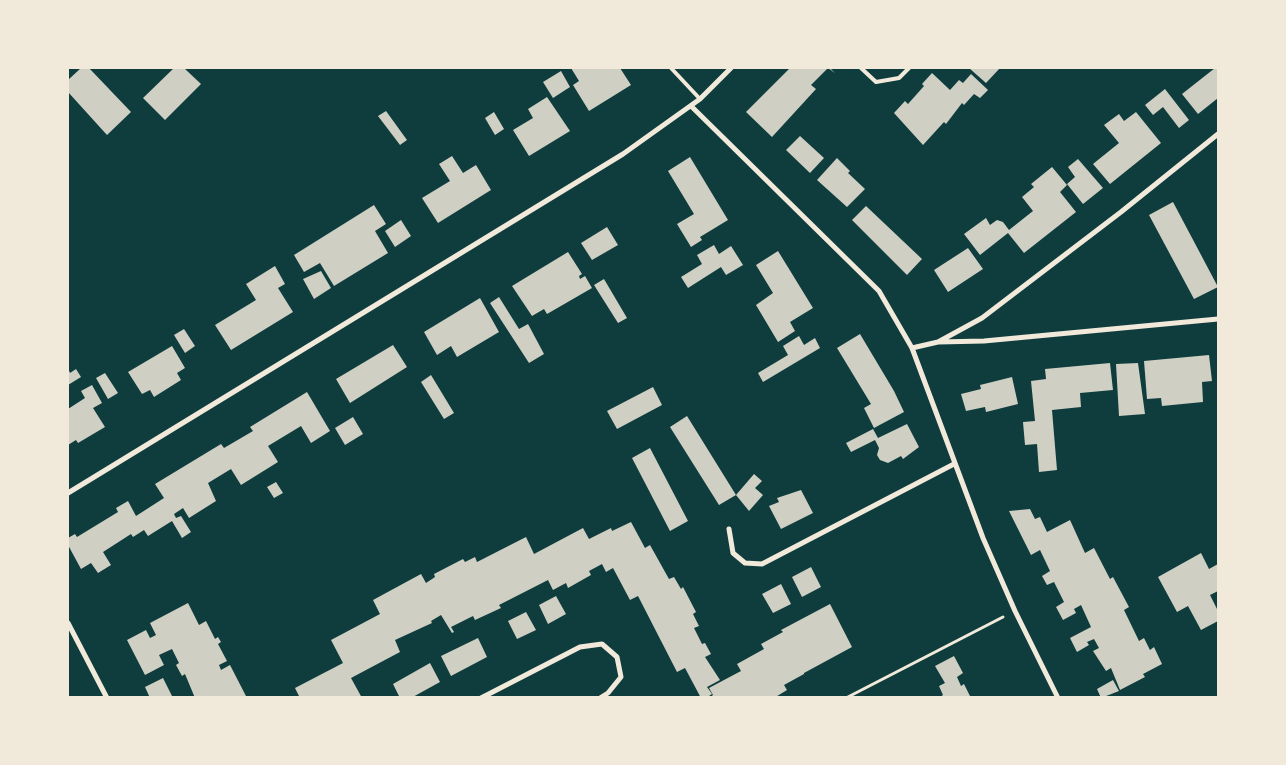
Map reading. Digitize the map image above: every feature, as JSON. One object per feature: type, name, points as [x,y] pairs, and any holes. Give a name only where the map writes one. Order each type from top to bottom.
[{"type":"street","points":[[68,493],[623,154],[700,99],[731,68]]},
{"type":"street","points":[[691,106],[879,291],[912,348],[954,464],[1014,611],[1058,698]]},
{"type":"street","points":[[938,342],[982,318],[1121,212],[1218,134]]},
{"type":"street","points":[[912,348],[938,342],[984,341],[1218,319]]},
{"type":"street","points":[[729,529],[733,553],[745,563],[762,564],[954,464]]},
{"type":"street","points":[[68,623],[106,698]]},
{"type":"street","points":[[481,698],[580,647],[602,644],[617,657],[621,677],[608,694],[600,698]]},
{"type":"lane","points":[[671,68],[700,99]]},
{"type":"lane","points":[[861,68],[876,82],[899,78],[908,68]]},
{"type":"path","points":[[846,698],[1014,611]]},
{"type":"building","points":[[81,68],[89,68],[131,112],[107,135],[68,92],[68,80]]},
{"type":"building","points":[[174,68],[184,68],[201,84],[165,120],[143,98]]},
{"type":"building","points":[[571,68],[620,68],[631,85],[589,111],[573,85],[579,81]]},
{"type":"building","points":[[790,68],[828,68],[811,85],[816,89],[772,137],[746,112]]},
{"type":"building","points":[[969,68],[1000,68],[986,83]]},
{"type":"building","points":[[1215,68],[1218,68],[1218,98],[1198,114],[1182,94]]},
{"type":"building","points":[[561,71],[570,87],[553,98],[543,82]]},
{"type":"building","points":[[932,73],[950,90],[959,80],[963,83],[971,74],[988,90],[980,98],[974,94],[964,105],[962,103],[946,124],[944,122],[923,145],[894,113],[905,101],[908,104],[924,86],[922,84]]},
{"type":"building","points":[[1165,89],[1189,120],[1179,128],[1163,107],[1153,115],[1145,105]]},
{"type":"building","points":[[547,97],[570,131],[529,156],[513,130],[533,118],[528,109]]},
{"type":"building","points":[[386,111],[407,140],[400,145],[378,116]]},
{"type":"building","points":[[494,112],[504,129],[495,135],[485,118]]},
{"type":"building","points":[[1136,112],[1161,143],[1110,184],[1093,164],[1119,143],[1104,125],[1119,114],[1124,121]]},
{"type":"building","points":[[800,136],[824,158],[810,173],[786,150]]},
{"type":"building","points":[[452,156],[463,173],[476,165],[491,190],[438,223],[422,198],[450,181],[439,164]]},
{"type":"building","points":[[690,157],[728,220],[700,237],[702,240],[691,247],[677,224],[694,214],[668,171]]},
{"type":"building","points":[[837,158],[850,171],[848,173],[865,189],[847,207],[817,180]]},
{"type":"building","points":[[1078,159],[1103,188],[1083,204],[1067,184],[1075,177],[1068,167]]},
{"type":"building","points":[[1052,167],[1067,185],[1060,192],[1076,212],[1024,253],[1008,233],[980,255],[964,234],[986,218],[990,225],[997,220],[1003,222],[1009,230],[1033,211],[1022,197],[1034,187],[1031,184]]},
{"type":"building","points":[[1173,202],[1218,287],[1194,299],[1149,215]]},
{"type":"building","points":[[374,205],[386,224],[375,231],[388,253],[334,286],[320,263],[304,272],[294,255]]},
{"type":"building","points":[[866,206],[922,259],[907,275],[852,220]]},
{"type":"building","points":[[401,220],[411,236],[395,247],[385,231]]},
{"type":"building","points":[[607,227],[618,245],[592,260],[581,243]]},
{"type":"building","points":[[714,245],[719,254],[731,246],[743,265],[726,275],[721,267],[688,288],[681,277],[702,264],[697,255]]},
{"type":"building","points":[[968,248],[983,269],[948,292],[934,270]]},
{"type":"building","points":[[778,251],[813,308],[790,322],[795,331],[778,342],[756,305],[773,293],[756,265]]},
{"type":"building","points":[[568,252],[582,274],[579,276],[580,279],[585,276],[592,288],[547,314],[544,309],[532,316],[512,286]]},
{"type":"building","points":[[275,266],[285,284],[278,288],[293,312],[231,350],[215,325],[256,300],[246,284]]},
{"type":"building","points":[[321,271],[331,288],[314,299],[303,279]]},
{"type":"building","points":[[604,279],[627,318],[618,323],[594,285]]},
{"type":"building","points":[[499,297],[519,329],[528,324],[544,354],[529,363],[490,303]]},
{"type":"building","points":[[480,298],[499,332],[457,357],[451,346],[437,355],[424,332]]},
{"type":"building","points":[[184,329],[195,346],[185,353],[174,335]]},
{"type":"building","points":[[860,334],[894,391],[904,412],[874,428],[864,408],[871,404],[837,348]]},
{"type":"building","points":[[799,336],[804,345],[815,338],[820,348],[763,382],[758,373],[788,355],[783,346]]},
{"type":"building","points":[[393,345],[407,367],[350,403],[336,379]]},
{"type":"building","points":[[172,346],[185,368],[177,373],[181,380],[154,397],[150,390],[142,394],[128,372]]},
{"type":"building","points":[[1209,355],[1212,381],[1202,382],[1203,402],[1162,406],[1161,398],[1147,399],[1144,361]]},
{"type":"building","points":[[1110,363],[1113,390],[1080,393],[1081,407],[1052,410],[1057,470],[1039,472],[1037,444],[1025,445],[1023,422],[1035,421],[1031,381],[1046,379],[1045,369]]},
{"type":"building","points":[[1138,363],[1145,414],[1119,416],[1116,364]]},
{"type":"building","points":[[68,368],[70,373],[76,369],[81,377],[68,385]]},
{"type":"building","points":[[105,373],[118,393],[108,399],[96,378]]},
{"type":"building","points":[[431,375],[454,413],[444,419],[421,382]]},
{"type":"building","points":[[1012,377],[1018,404],[986,412],[985,407],[966,411],[961,394],[981,389],[980,385]]},
{"type":"building","points":[[92,385],[102,403],[93,408],[105,427],[78,443],[76,440],[68,445],[68,409],[85,398],[81,391]]},
{"type":"building","points":[[653,387],[662,405],[617,429],[607,411]]},
{"type":"building","points":[[307,392],[330,431],[311,443],[301,426],[268,446],[278,462],[241,485],[231,469],[208,483],[216,501],[189,518],[183,508],[174,514],[176,518],[181,516],[191,532],[182,538],[172,521],[148,536],[144,530],[133,537],[131,534],[103,552],[111,565],[98,573],[91,563],[81,569],[68,545],[68,538],[75,534],[77,537],[118,512],[116,508],[128,501],[136,516],[164,498],[155,484],[221,444],[224,448],[253,431],[250,427]]},
{"type":"building","points":[[687,416],[736,495],[719,505],[670,427]]},
{"type":"building","points":[[353,417],[363,434],[345,445],[335,428]]},
{"type":"building","points":[[907,424],[919,447],[903,459],[901,456],[888,463],[880,460],[877,455],[879,448],[875,440],[851,452],[846,443],[873,429],[878,438]]},
{"type":"building","points":[[650,448],[688,521],[670,531],[632,458]]},
{"type":"building","points":[[754,474],[762,481],[755,488],[763,495],[749,511],[736,495]]},
{"type":"building","points":[[276,482],[283,493],[274,498],[267,487]]},
{"type":"building","points":[[801,490],[813,513],[781,529],[769,506],[779,502],[777,498]]},
{"type":"building","points":[[1030,509],[1035,519],[1040,517],[1047,532],[1070,520],[1085,553],[1094,548],[1110,579],[1113,577],[1129,607],[1124,610],[1139,641],[1144,638],[1150,650],[1154,647],[1162,664],[1143,674],[1145,677],[1120,690],[1111,668],[1106,671],[1093,651],[1099,648],[1094,639],[1087,642],[1089,645],[1077,652],[1070,638],[1091,627],[1081,605],[1074,609],[1076,613],[1063,620],[1056,607],[1064,602],[1054,582],[1047,585],[1042,576],[1050,571],[1040,550],[1031,555],[1009,511]]},
{"type":"building","points":[[631,522],[645,548],[650,545],[669,579],[674,577],[681,589],[683,587],[696,612],[693,614],[699,626],[694,628],[702,644],[705,643],[711,654],[705,657],[720,680],[707,687],[712,694],[706,698],[701,698],[685,668],[677,672],[638,596],[630,600],[613,568],[606,572],[602,564],[589,571],[591,575],[568,588],[566,583],[553,590],[548,580],[499,605],[501,608],[475,620],[473,616],[451,627],[454,632],[452,633],[441,615],[431,621],[432,623],[395,640],[400,652],[351,678],[362,698],[300,698],[295,688],[343,663],[331,640],[380,614],[373,600],[421,574],[426,583],[435,577],[434,574],[463,559],[465,562],[475,557],[477,562],[526,537],[534,554],[583,528],[589,539],[611,528],[612,531]]},
{"type":"building","points":[[1201,553],[1209,569],[1218,564],[1218,591],[1210,595],[1218,611],[1218,621],[1201,630],[1188,606],[1177,612],[1158,577]]},
{"type":"building","points":[[811,567],[821,587],[802,597],[792,577]]},
{"type":"building","points":[[781,584],[791,604],[773,613],[762,594]]},
{"type":"building","points":[[556,596],[566,614],[548,624],[539,605]]},
{"type":"building","points":[[188,603],[199,625],[206,621],[215,639],[218,637],[221,642],[218,644],[227,661],[219,665],[221,670],[230,665],[247,698],[195,698],[185,674],[182,676],[176,665],[179,663],[172,649],[159,655],[164,665],[145,675],[127,640],[146,630],[150,638],[156,635],[150,623]]},
{"type":"building","points":[[830,604],[852,647],[784,685],[787,690],[774,698],[709,698],[713,695],[709,688],[741,671],[737,664],[764,649],[761,644],[783,632],[781,630]]},
{"type":"building","points":[[526,612],[536,630],[517,639],[508,621]]},
{"type":"building","points":[[478,638],[487,657],[451,676],[441,656]]},
{"type":"building","points":[[954,656],[963,673],[957,677],[961,686],[964,684],[971,698],[939,698],[943,695],[939,686],[945,683],[935,666]]},
{"type":"building","points":[[430,663],[440,682],[411,698],[400,698],[393,684]]},
{"type":"building","points":[[163,678],[173,698],[150,698],[145,687]]},
{"type":"building","points":[[1113,680],[1119,691],[1101,698],[1097,689]]}]
